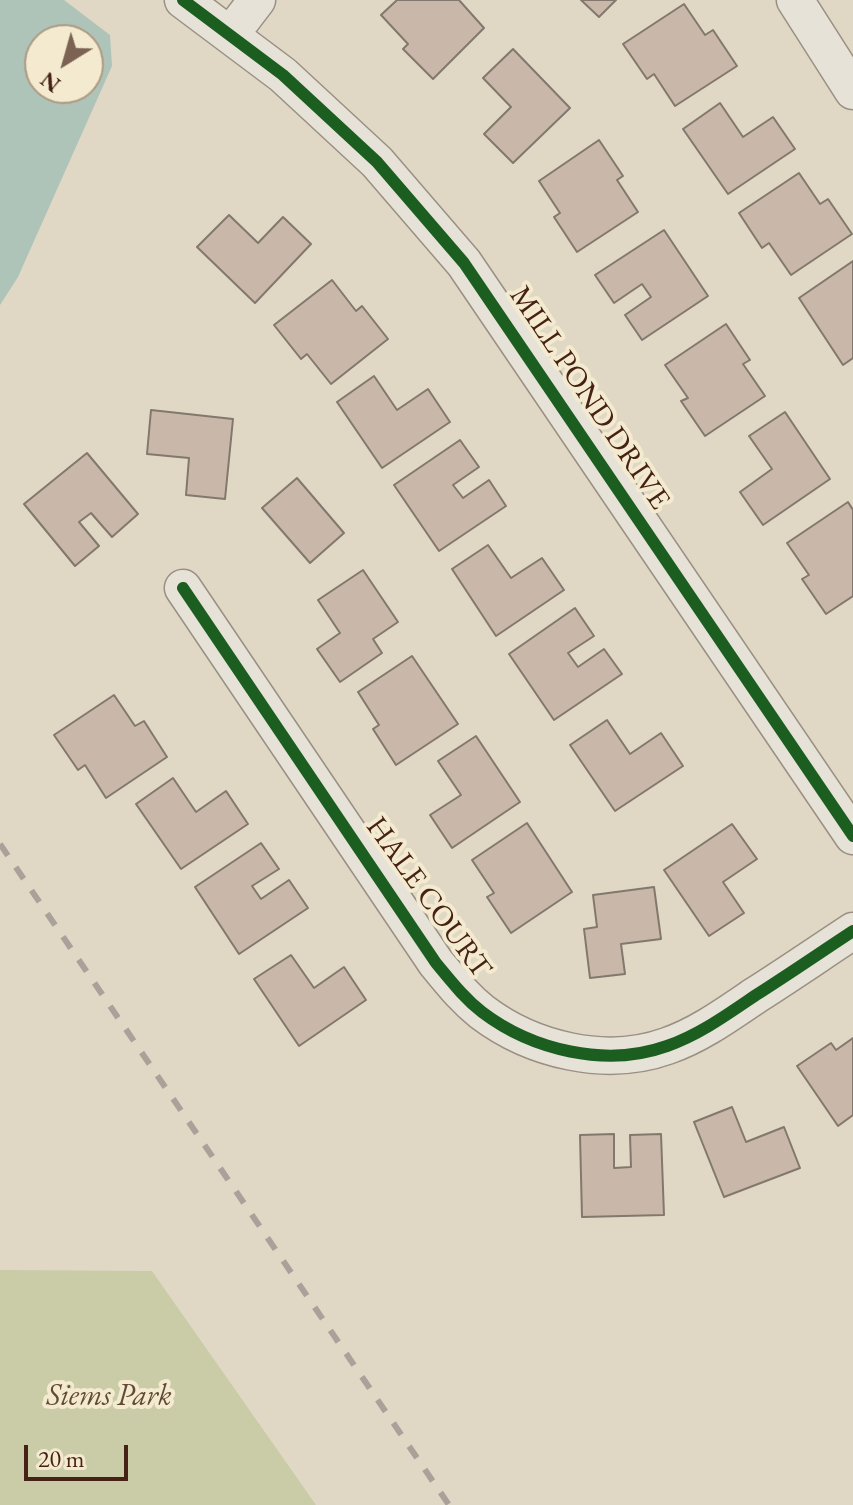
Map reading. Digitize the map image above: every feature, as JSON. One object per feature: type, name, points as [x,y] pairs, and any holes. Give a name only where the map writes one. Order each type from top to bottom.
[{"type":"street","name":"MILL POND DRIVE","points":[[183,0],[283,75],[377,162],[464,263],[853,836]]},
{"type":"street","points":[[231,34],[257,0]]},
{"type":"street","points":[[795,0],[853,91]]},
{"type":"street","name":"HALE COURT","points":[[183,588],[436,963],[471,1003],[519,1035],[581,1053],[608,1056],[642,1054],[668,1046],[721,1018],[853,931]]},
{"type":"green space","name":"Siems Park","points":[[0,1270],[152,1271],[316,1505],[0,1505]]},
{"type":"shaded area","points":[[0,0],[64,0],[96,24],[24,24],[24,104],[95,104],[18,277],[0,305]]},
{"type":"shaded area","points":[[104,30],[110,35],[112,66],[104,84]]},
{"type":"building","points":[[397,0],[459,0],[484,28],[433,79],[403,49],[408,44],[381,15]]},
{"type":"building","points":[[581,0],[616,0],[599,17]]},
{"type":"building","points":[[684,4],[705,35],[713,30],[737,66],[675,106],[654,74],[647,79],[623,44]]},
{"type":"building","points":[[513,49],[570,108],[513,163],[484,134],[511,107],[483,78]]},
{"type":"building","points":[[720,103],[743,137],[773,117],[795,149],[728,194],[683,129]]},
{"type":"building","points":[[599,140],[623,176],[617,180],[638,212],[577,252],[554,217],[560,213],[539,181]]},
{"type":"building","points":[[799,173],[820,204],[828,199],[852,234],[791,275],[769,243],[762,248],[739,213]]},
{"type":"building","points":[[229,215],[258,243],[283,217],[311,244],[255,303],[197,247]]},
{"type":"building","points":[[664,230],[708,296],[642,340],[625,315],[651,297],[642,284],[614,303],[595,275]]},
{"type":"building","points":[[853,261],[853,358],[843,365],[799,298]]},
{"type":"building","points":[[332,280],[356,311],[362,306],[388,339],[331,384],[307,354],[301,359],[274,325]]},
{"type":"building","points":[[726,324],[750,360],[743,364],[765,396],[705,436],[681,401],[688,398],[665,365]]},
{"type":"building","points":[[374,376],[397,410],[428,389],[450,422],[382,468],[337,402]]},
{"type":"building","points":[[151,410],[233,419],[225,499],[186,495],[189,458],[147,454]]},
{"type":"building","points":[[785,412],[830,479],[763,525],[740,492],[772,469],[749,436]]},
{"type":"building","points":[[460,440],[479,467],[453,485],[463,498],[489,480],[506,506],[439,551],[394,485]]},
{"type":"building","points":[[87,453],[138,514],[112,537],[91,513],[79,522],[99,546],[75,566],[24,504]]},
{"type":"building","points":[[297,478],[344,533],[310,563],[262,508]]},
{"type":"building","points":[[848,502],[853,510],[853,596],[826,614],[802,579],[809,575],[787,543]]},
{"type":"building","points":[[488,545],[511,578],[542,558],[564,590],[496,636],[452,569]]},
{"type":"building","points":[[363,570],[398,622],[373,639],[382,653],[340,682],[317,649],[340,633],[318,600]]},
{"type":"building","points":[[575,608],[594,636],[568,653],[578,667],[604,649],[622,674],[554,720],[509,654]]},
{"type":"building","points":[[412,656],[458,724],[396,765],[373,729],[379,725],[358,692]]},
{"type":"building","points":[[114,695],[135,726],[144,721],[167,757],[106,798],[85,765],[78,770],[54,735]]},
{"type":"building","points":[[607,720],[630,754],[661,733],[683,766],[615,811],[570,745]]},
{"type":"building","points":[[476,736],[520,802],[452,848],[430,815],[461,795],[438,761]]},
{"type":"building","points":[[173,778],[196,812],[226,791],[248,824],[181,869],[136,804]]},
{"type":"building","points":[[527,823],[572,892],[511,933],[487,897],[494,893],[472,860]]},
{"type":"building","points":[[732,824],[757,859],[723,882],[744,913],[709,936],[664,870]]},
{"type":"building","points":[[261,843],[279,869],[252,886],[261,899],[289,880],[308,908],[239,954],[195,887]]},
{"type":"building","points":[[654,887],[661,939],[621,944],[625,974],[590,978],[584,929],[597,927],[593,895]]},
{"type":"building","points":[[291,955],[314,988],[344,967],[366,1000],[299,1046],[254,979]]},
{"type":"building","points":[[853,1038],[853,1115],[838,1126],[797,1066],[831,1043],[836,1050]]},
{"type":"building","points":[[732,1107],[746,1142],[784,1127],[800,1168],[724,1197],[694,1122]]},
{"type":"building","points":[[614,1134],[614,1168],[631,1167],[630,1135],[661,1134],[664,1215],[582,1217],[580,1135]]},
{"type":"railway","points":[[0,844],[449,1505]]},
{"type":"cycle path","points":[[183,0],[283,75],[377,162],[464,263],[853,836]]},
{"type":"cycle path","points":[[183,588],[436,963],[475,1007],[523,1036],[570,1052],[595,1055],[644,1052],[667,1046],[713,1024],[853,931]]}]
